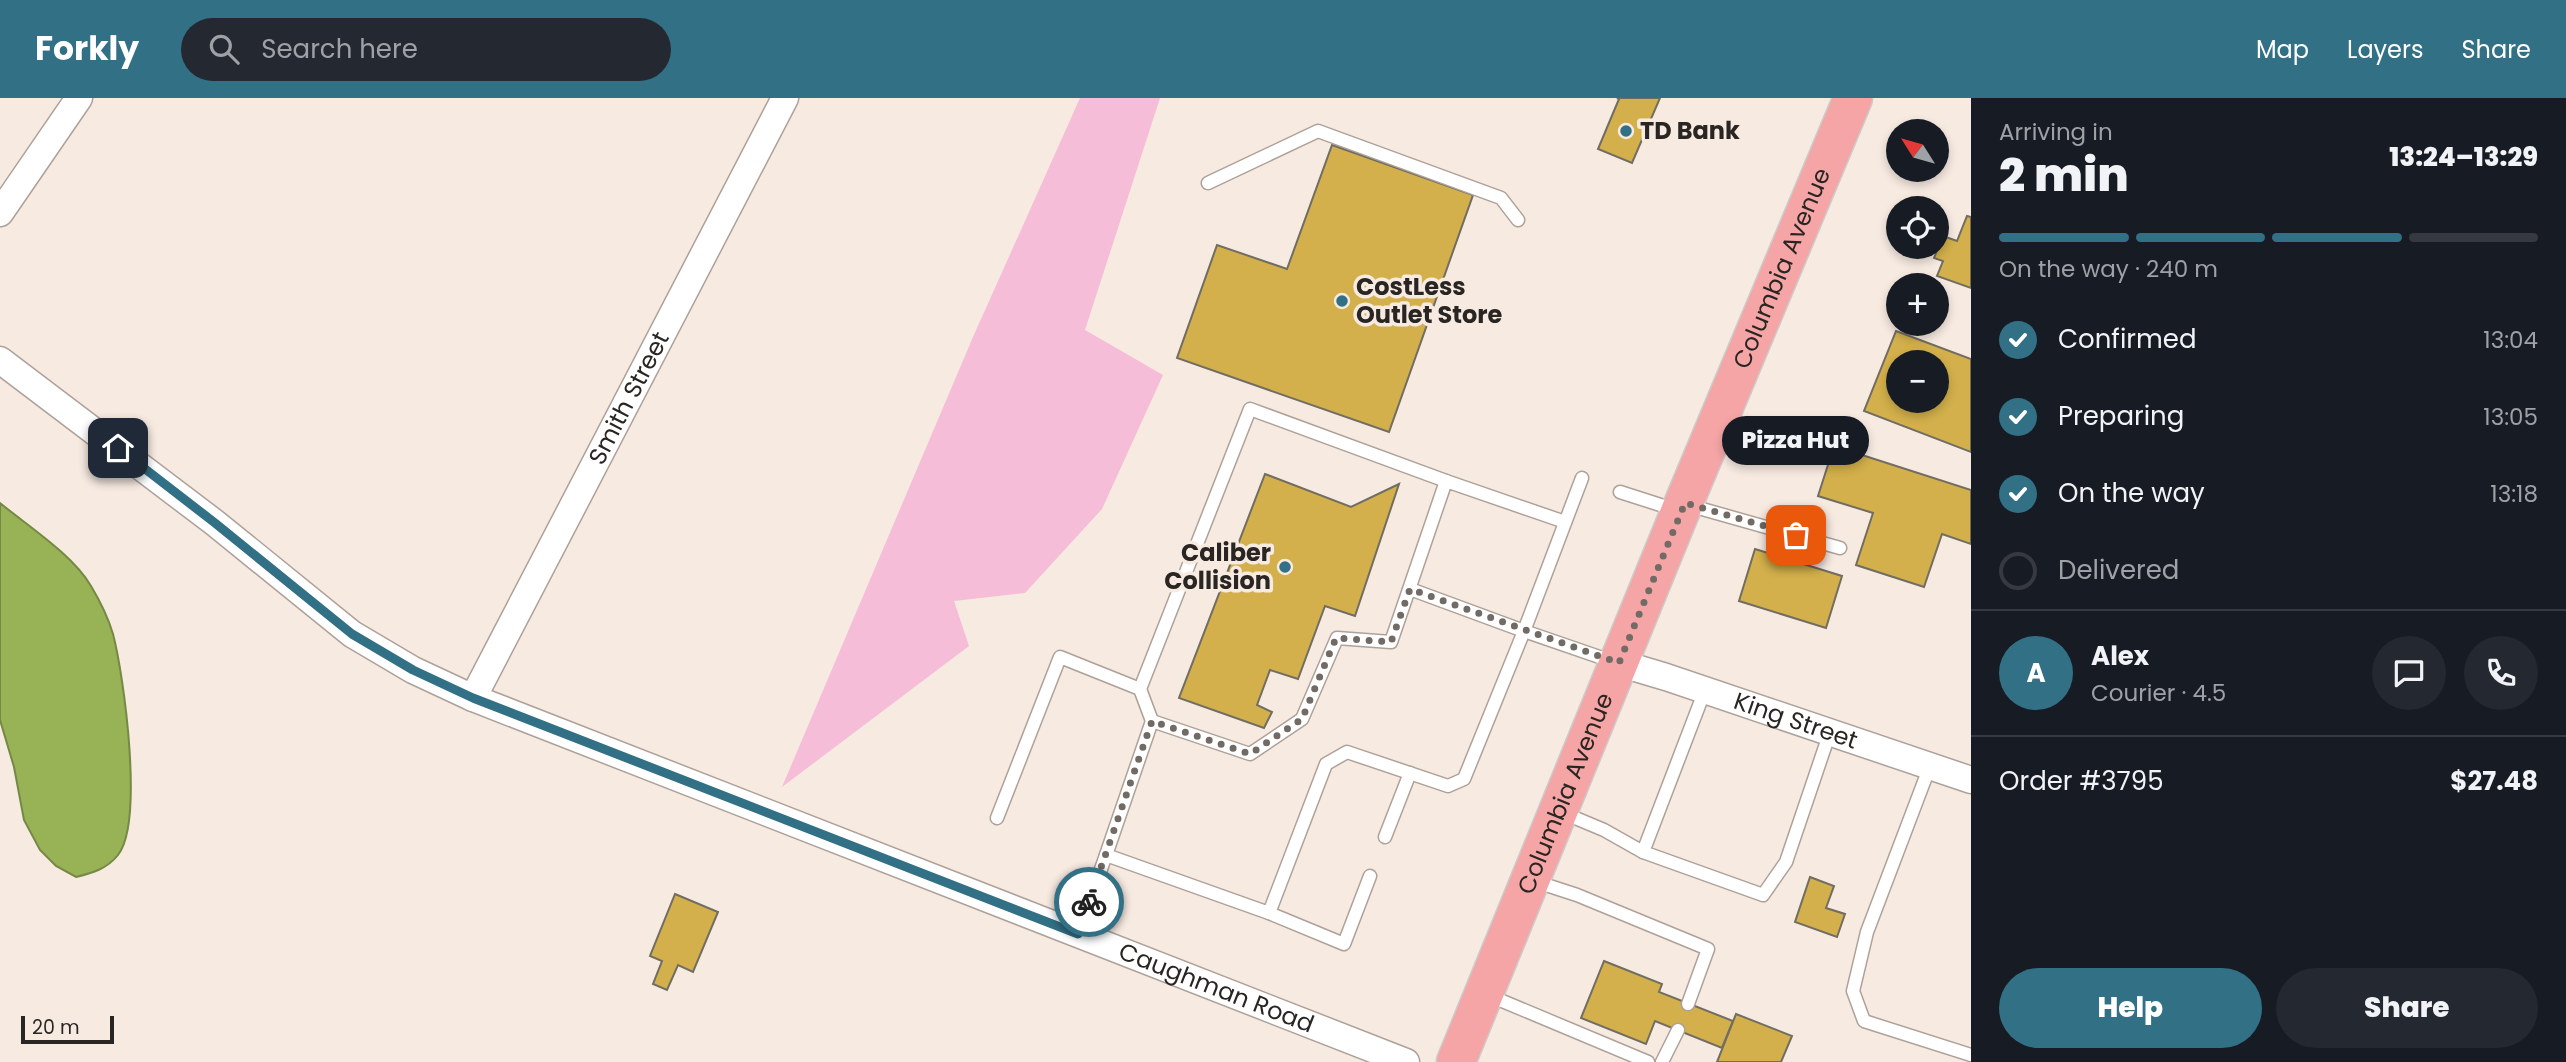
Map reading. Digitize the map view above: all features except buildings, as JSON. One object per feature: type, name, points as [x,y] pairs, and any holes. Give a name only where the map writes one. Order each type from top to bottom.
[{"type":"main road","name":"Columbia Avenue","points":[[1456,1062],[1853,98]]},
{"type":"street","points":[[0,213],[79,98]]},
{"type":"street","name":"Smith Street","points":[[473,698],[785,98]]},
{"type":"street","name":"Caughman Road","points":[[0,360],[215,523],[352,634],[413,670],[473,698],[1406,1062]]},
{"type":"street","name":"King Street","points":[[1619,663],[1971,780]]},
{"type":"lane","points":[[1208,183],[1318,131],[1501,198],[1518,220]]},
{"type":"lane","points":[[1078,934],[1152,721],[1140,689],[1250,408],[1565,523]]},
{"type":"lane","points":[[1269,913],[1326,764],[1347,752],[1448,786],[1464,779],[1582,478]]},
{"type":"lane","points":[[1152,721],[1250,754],[1302,719],[1336,638],[1391,642],[1446,481]]},
{"type":"lane","points":[[1620,492],[1840,548]]},
{"type":"lane","points":[[1410,589],[1619,663]]},
{"type":"lane","points":[[997,818],[1060,657],[1140,689]]},
{"type":"lane","points":[[1643,852],[1705,690]]},
{"type":"lane","points":[[1559,811],[1605,830],[1643,852],[1763,895],[1786,862],[1830,732]]},
{"type":"lane","points":[[1930,766],[1867,932],[1853,991],[1864,1021],[1971,1055]]},
{"type":"lane","points":[[1385,837],[1410,773]]},
{"type":"lane","points":[[1106,855],[1269,913],[1344,944],[1370,876]]},
{"type":"lane","points":[[1531,879],[1708,949],[1688,1004]]},
{"type":"lane","points":[[1484,993],[1648,1062]]},
{"type":"lane","points":[[1662,1062],[1678,1030]]},
{"type":"shaded area","points":[[1080,98],[1160,98],[1085,330],[1163,375],[1102,509],[1025,593],[954,601],[969,646],[782,787],[973,337]]},
{"type":"shaded area","points":[[0,503],[62,552],[83,574],[106,615],[113,634],[126,714],[131,782],[130,812],[126,838],[118,855],[104,867],[76,877],[56,866],[40,850],[24,820],[14,767],[0,720]]},
{"type":"way so far","points":[[1089,902],[1152,721],[1250,754],[1302,719],[1336,638],[1391,642],[1410,589],[1619,663],[1685,503],[1796,535]]},
{"type":"place","name":"TD Bank","points":[[1626,131]]},
{"type":"place","name":"CostLess Outlet Store","points":[[1342,301]]},
{"type":"place","name":"Pizza Hut","points":[[1796,535]]},
{"type":"place","name":"Caliber Collision","points":[[1285,567]]},
{"type":"route","points":[[118,448],[352,634],[413,670],[473,698],[1078,934],[1089,902]]}]
